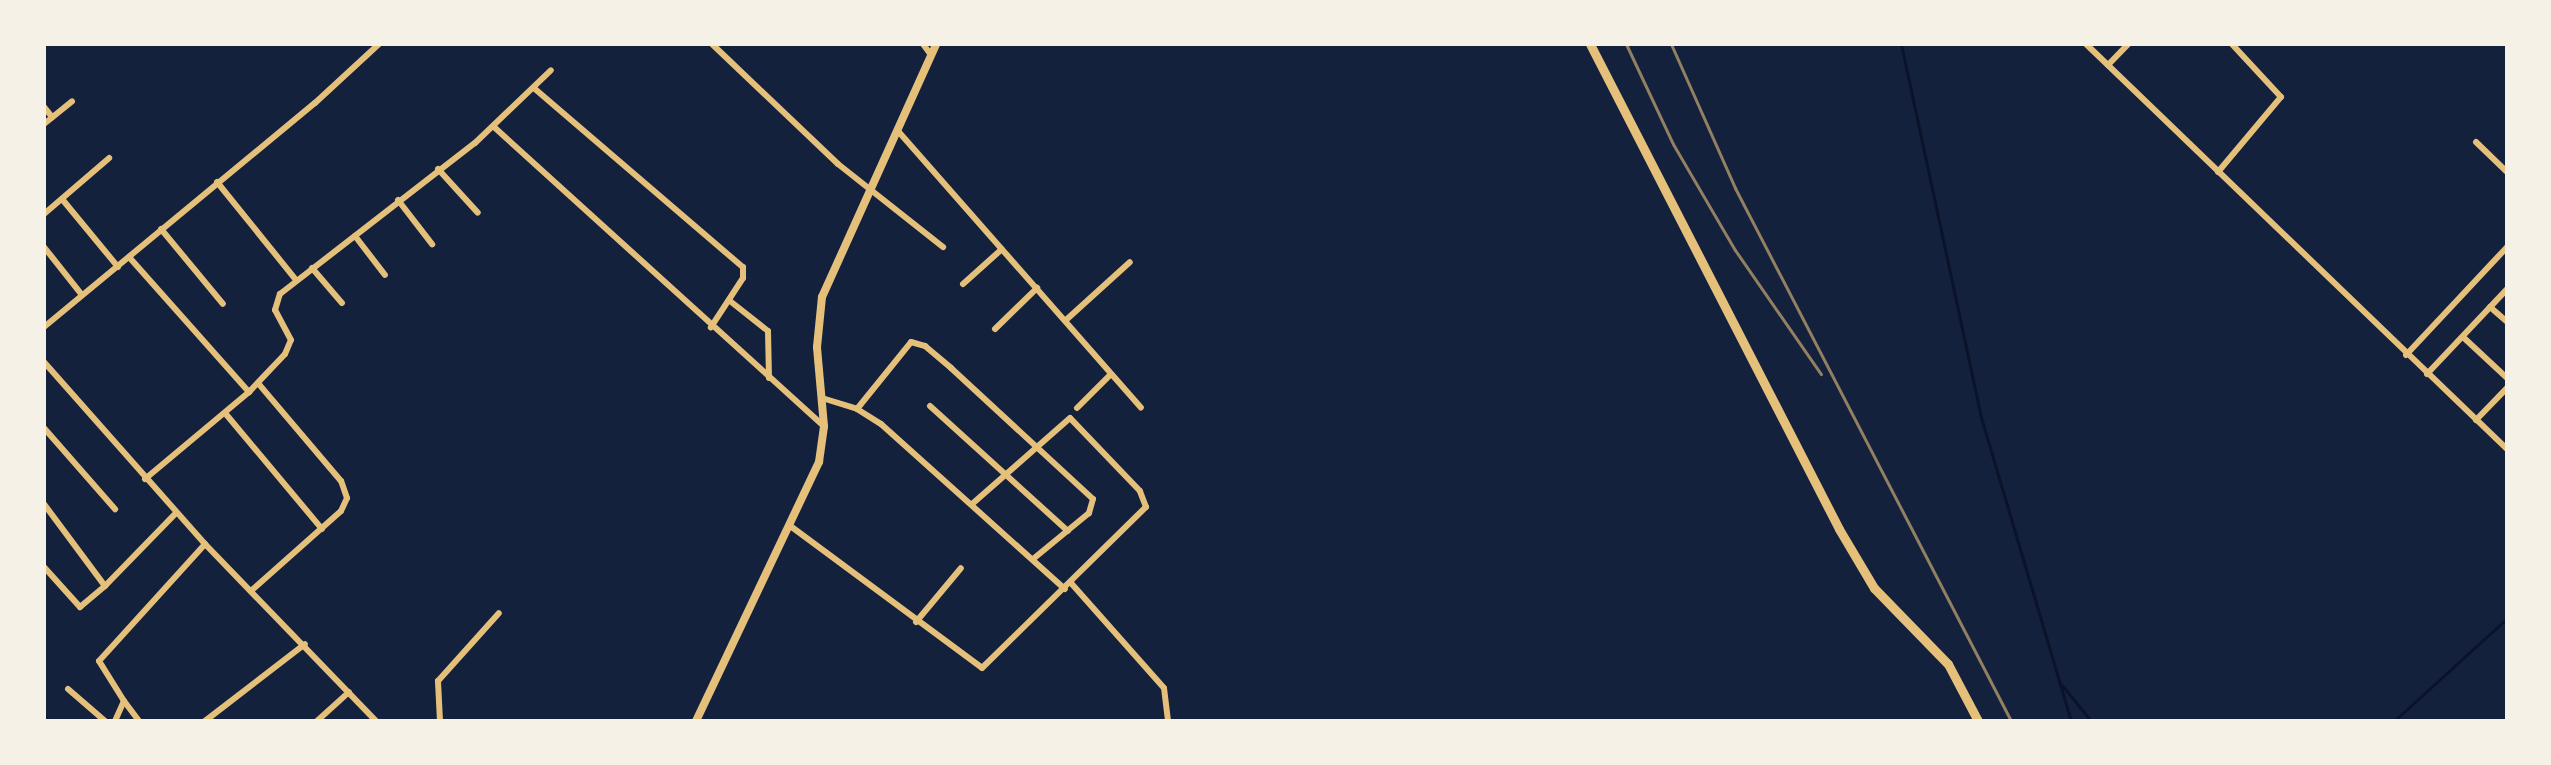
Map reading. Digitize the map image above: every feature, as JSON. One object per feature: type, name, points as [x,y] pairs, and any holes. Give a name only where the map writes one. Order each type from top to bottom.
[{"type":"main road","points":[[1590,44],[1846,540],[1874,588],[1948,664],[1978,721]]},
{"type":"street","points":[[44,327],[379,44]]},
{"type":"street","points":[[712,44],[838,164],[943,247]]},
{"type":"street","points":[[923,44],[931,55]]},
{"type":"street","points":[[696,721],[819,462],[824,426],[817,322],[822,297],[936,44]]},
{"type":"street","points":[[2086,44],[2507,449]]},
{"type":"street","points":[[2108,65],[2128,44]]},
{"type":"street","points":[[2218,172],[2281,97],[2232,44]]},
{"type":"street","points":[[145,479],[249,392],[290,346],[290,333],[274,304],[296,280],[494,127],[551,70]]},
{"type":"street","points":[[535,89],[740,264],[743,278],[711,327]]},
{"type":"street","points":[[44,124],[72,101]]},
{"type":"street","points":[[44,107],[52,117]]},
{"type":"street","points":[[494,127],[711,327],[824,426]]},
{"type":"street","points":[[898,131],[1141,408]]},
{"type":"street","points":[[2476,142],[2507,172]]},
{"type":"street","points":[[44,214],[109,158]]},
{"type":"street","points":[[438,169],[478,213]]},
{"type":"street","points":[[217,182],[296,280]]},
{"type":"street","points":[[62,199],[118,267]]},
{"type":"street","points":[[398,200],[432,244]]},
{"type":"street","points":[[161,229],[223,304]]},
{"type":"street","points":[[355,236],[385,275]]},
{"type":"street","points":[[44,247],[82,295]]},
{"type":"street","points":[[2406,355],[2507,247]]},
{"type":"street","points":[[963,284],[1002,249]]},
{"type":"street","points":[[129,257],[249,392]]},
{"type":"street","points":[[1066,320],[1130,262]]},
{"type":"street","points":[[312,268],[342,303]]},
{"type":"street","points":[[995,329],[1037,288]]},
{"type":"street","points":[[2427,374],[2507,289]]},
{"type":"street","points":[[730,301],[768,331],[769,379]]},
{"type":"street","points":[[2490,307],[2507,322]]},
{"type":"street","points":[[2463,337],[2507,378]]},
{"type":"street","points":[[857,409],[906,347],[918,342],[1036,444],[1093,499],[1093,508],[1033,559]]},
{"type":"street","points":[[44,362],[176,513],[376,721]]},
{"type":"street","points":[[1077,408],[1111,374]]},
{"type":"street","points":[[251,591],[341,511],[346,490],[258,383]]},
{"type":"street","points":[[2476,420],[2507,388]]},
{"type":"street","points":[[822,398],[857,409],[1068,586],[1158,680],[1169,699],[1168,721]]},
{"type":"street","points":[[930,406],[1068,531]]},
{"type":"street","points":[[225,413],[322,529]]},
{"type":"street","points":[[789,525],[969,663],[986,668],[1143,511],[1146,502],[1070,418],[1036,444],[972,504]]},
{"type":"street","points":[[44,428],[115,509]]},
{"type":"street","points":[[44,504],[105,586]]},
{"type":"street","points":[[44,567],[80,607],[105,586],[176,513]]},
{"type":"street","points":[[44,524],[54,517]]},
{"type":"street","points":[[139,721],[99,661],[205,544]]},
{"type":"street","points":[[916,622],[961,568]]},
{"type":"street","points":[[440,721],[438,681],[499,613]]},
{"type":"street","points":[[205,721],[305,644]]},
{"type":"street","points":[[68,689],[105,721]]},
{"type":"street","points":[[317,721],[349,692]]},
{"type":"street","points":[[115,721],[124,701]]},
{"type":"waterway","points":[[1901,44],[1980,414],[2071,721]]},
{"type":"waterway","points":[[2394,721],[2507,618]]},
{"type":"waterway","points":[[2061,684],[2091,721]]},
{"type":"railway","points":[[1626,44],[1673,144],[1735,250],[1821,374]]},
{"type":"railway","points":[[1671,44],[1735,188],[2011,721]]}]
